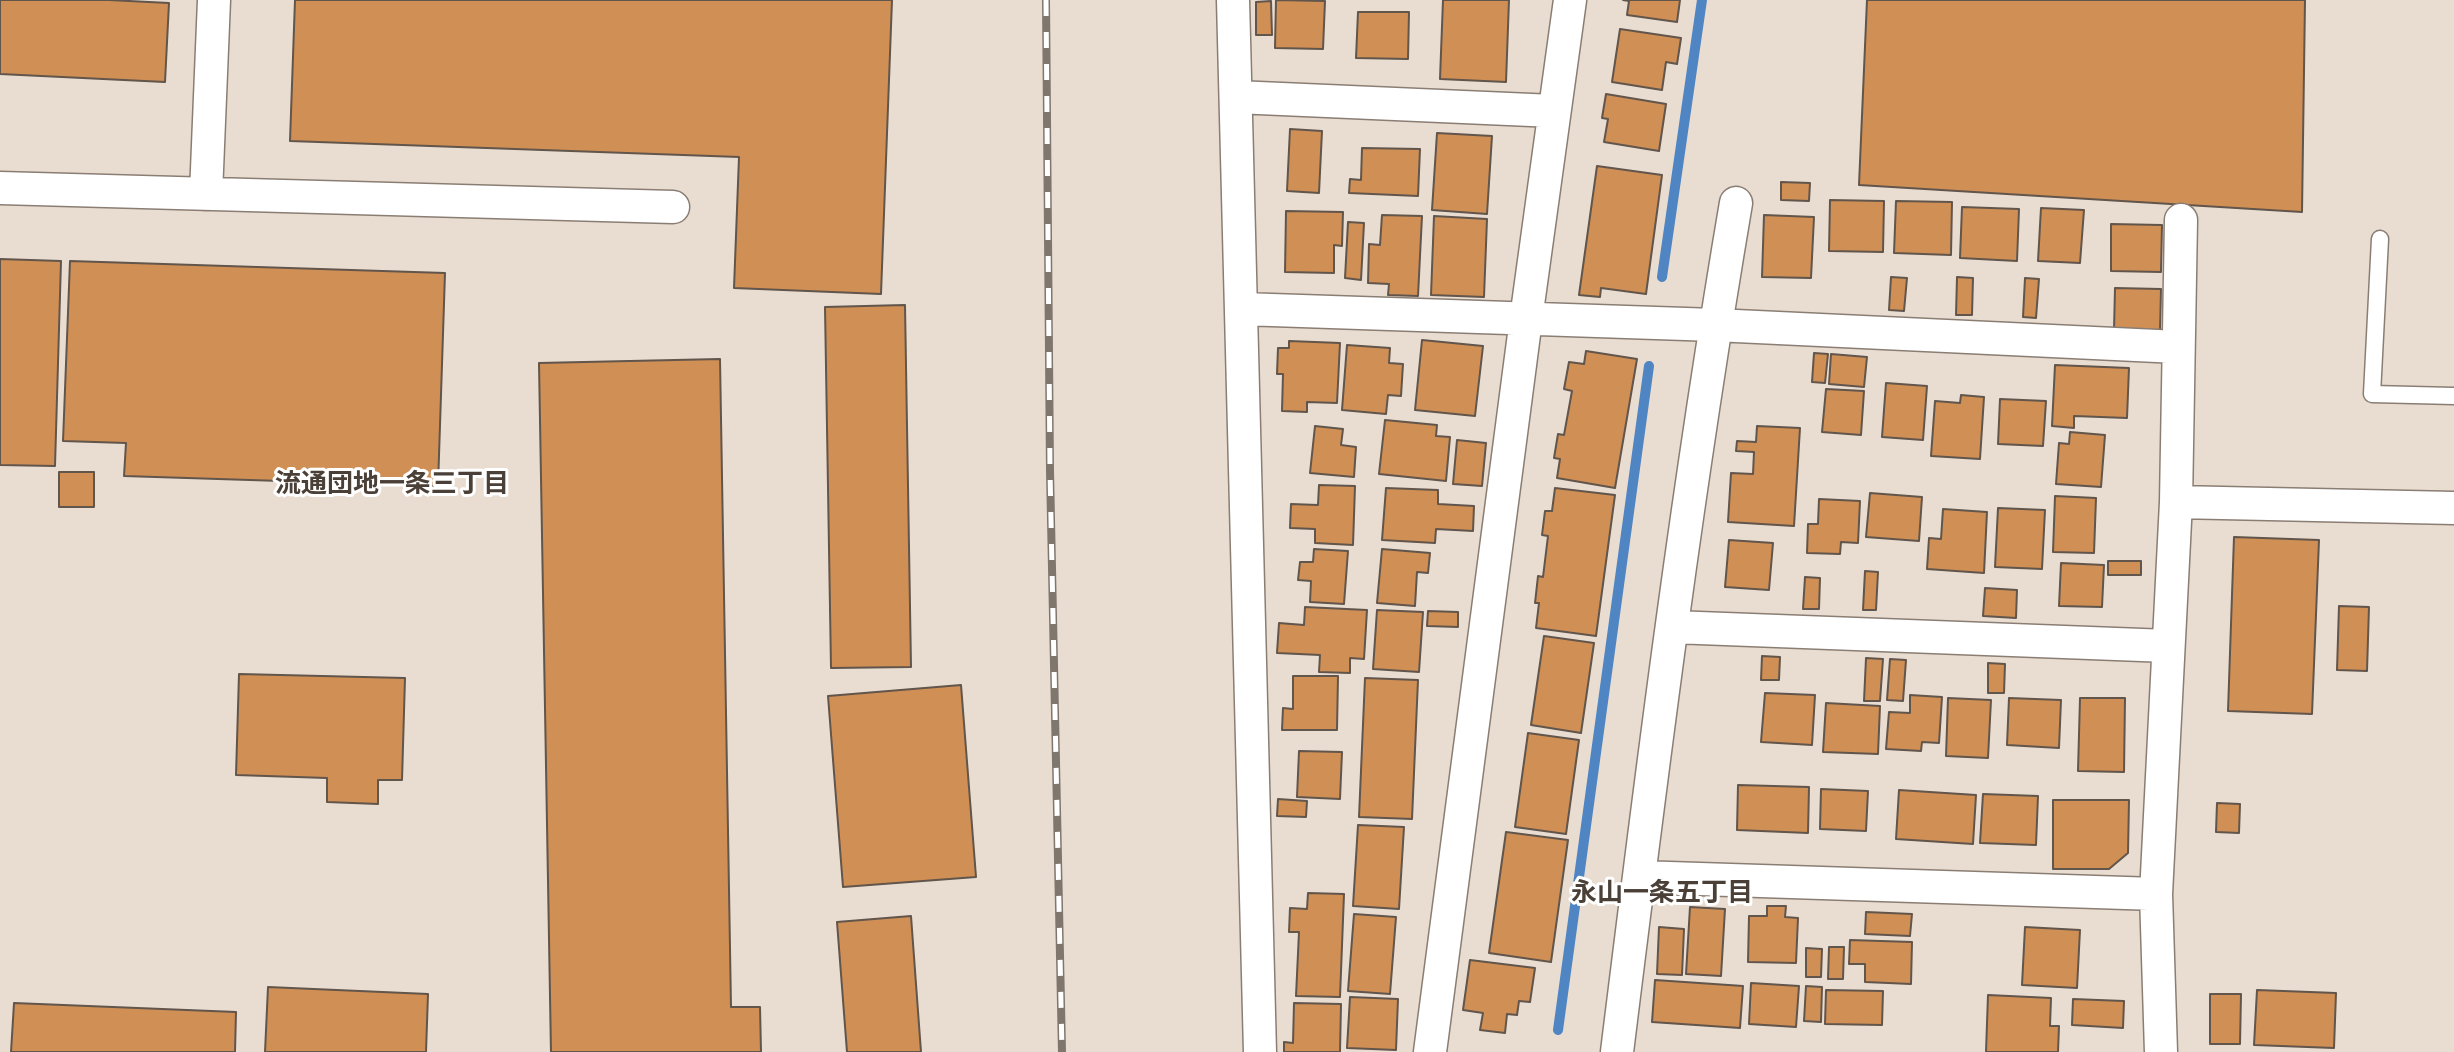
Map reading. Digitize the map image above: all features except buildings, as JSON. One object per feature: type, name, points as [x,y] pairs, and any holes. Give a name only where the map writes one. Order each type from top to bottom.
[{"type":"street","points":[[206,194],[214,0]]},
{"type":"street","points":[[1233,0],[1260,1052]]},
{"type":"street","points":[[1430,1052],[1570,0]]},
{"type":"street","points":[[1236,97],[1554,111]]},
{"type":"street","points":[[0,187],[673,207]]},
{"type":"street","points":[[1617,1052],[1715,325],[1736,203]]},
{"type":"street","points":[[2161,1052],[2156,894],[2176,502],[2180,220]]},
{"type":"street","points":[[1242,309],[1715,325],[2178,347]]},
{"type":"street","points":[[2176,502],[2454,509]]},
{"type":"street","points":[[1673,627],[2168,646]]},
{"type":"street","points":[[1639,877],[2156,894]]},
{"type":"lane","points":[[2380,239],[2372,394],[2454,396]]},
{"type":"waterway","points":[[1662,277],[1702,0]]},
{"type":"waterway","points":[[1558,1030],[1649,366]]},
{"type":"railway","points":[[1046,0],[1050,471],[1062,1052]]},
{"type":"district","name":"流通団地一条三丁目","points":[[392,485]]},
{"type":"district","name":"永山一条五丁目","points":[[1662,894]]}]
